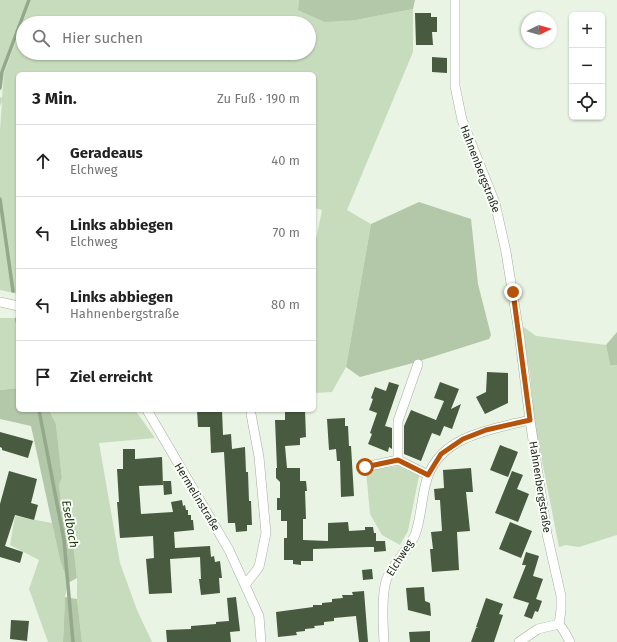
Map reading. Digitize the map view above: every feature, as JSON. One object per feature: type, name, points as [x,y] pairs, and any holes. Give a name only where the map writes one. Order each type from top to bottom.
[{"type":"street","name":"Hahnenbergstraße","points":[[455,0],[455,86],[462,120],[495,203],[504,242],[519,333],[546,534],[561,596],[561,610],[558,624]]},
{"type":"street","points":[[0,302],[16,306]]},
{"type":"street","points":[[398,460],[398,421],[418,364]]},
{"type":"street","name":"Hermelinstraße","points":[[147,412],[229,550],[259,616],[261,642]]},
{"type":"street","points":[[245,585],[259,567],[266,533],[259,457],[251,414]]},
{"type":"street","name":"Elchweg","points":[[384,642],[383,605],[387,578],[414,536],[428,475],[441,454],[463,439],[486,430],[530,420]]},
{"type":"street","points":[[365,467],[398,460],[428,475]]},
{"type":"street","points":[[519,642],[538,629],[558,624],[570,642]]},
{"type":"green space","points":[[0,0],[29,0],[23,16],[16,16],[16,35],[0,81]]},
{"type":"green space","points":[[31,0],[299,0],[298,10],[356,20],[413,9],[413,52],[347,210],[371,224],[346,367],[332,392],[316,393],[316,239],[322,210],[316,208],[316,72],[16,72],[16,294],[0,290],[0,130],[2,102],[0,106],[0,97],[2,98],[4,73],[16,41],[16,60],[316,60],[316,16],[25,16]]},
{"type":"green space","points":[[299,0],[415,0],[413,9],[356,20],[325,22],[316,18],[316,16],[312,16],[298,10]]},
{"type":"green space","points":[[419,202],[471,219],[478,284],[491,335],[489,339],[413,363],[360,377],[346,367],[371,224]]},
{"type":"green space","points":[[0,318],[16,318],[16,388],[0,390]]},
{"type":"green space","points":[[521,325],[536,336],[606,345],[610,365],[617,365],[617,535],[579,547],[566,545],[559,547],[534,420],[530,374]]},
{"type":"green space","points":[[617,332],[617,365],[610,365],[606,345]]},
{"type":"green space","points":[[16,388],[16,412],[50,412],[56,424],[62,478],[59,485],[62,509],[70,516],[77,578],[68,583],[60,560],[31,426],[0,419],[0,390]]},
{"type":"green space","points":[[50,412],[136,412],[155,438],[99,443],[120,563],[137,610],[152,642],[82,642],[70,516],[62,509],[59,485],[62,478],[56,424]]},
{"type":"green space","points":[[398,466],[419,476],[408,531],[400,545],[382,535],[370,514],[366,471]]},
{"type":"green space","points":[[15,516],[52,523],[60,560],[68,583],[65,597],[63,642],[48,642],[29,589],[39,560],[10,545]]},
{"type":"green space","points":[[65,597],[77,599],[82,642],[63,642]]},
{"type":"building","points":[[415,13],[431,13],[431,17],[437,17],[437,32],[432,32],[433,45],[416,45]]},
{"type":"building","points":[[432,57],[447,58],[447,73],[432,72]]},
{"type":"building","points":[[487,372],[508,373],[508,403],[485,414],[476,397],[486,392]]},
{"type":"building","points":[[389,382],[399,385],[385,426],[392,428],[392,449],[389,447],[388,452],[368,444],[377,413],[369,410],[373,399],[371,398],[375,387],[386,391]]},
{"type":"building","points":[[440,382],[459,389],[451,409],[461,404],[452,429],[444,426],[440,436],[432,433],[421,461],[404,454],[404,426],[411,410],[436,420],[444,401],[434,398]]},
{"type":"building","points":[[197,412],[222,412],[223,435],[231,434],[232,449],[245,447],[246,472],[248,472],[252,525],[247,525],[247,531],[236,532],[235,523],[228,523],[224,452],[211,453],[210,427],[198,427]]},
{"type":"building","points":[[285,412],[305,412],[306,437],[300,438],[300,445],[285,446],[287,468],[300,468],[300,481],[306,481],[306,519],[303,519],[303,540],[328,541],[328,523],[348,522],[349,531],[365,530],[365,527],[373,527],[374,533],[376,533],[376,541],[385,541],[386,551],[374,552],[374,547],[313,549],[313,561],[301,561],[301,565],[293,564],[293,560],[284,560],[284,538],[287,538],[287,521],[281,521],[281,510],[277,510],[277,498],[280,498],[280,482],[276,478],[275,420],[285,420]]},
{"type":"building","points":[[345,418],[345,426],[348,426],[349,446],[351,446],[354,496],[341,497],[340,461],[337,461],[336,449],[329,450],[327,419]]},
{"type":"building","points":[[0,432],[33,441],[28,458],[2,450],[0,447]]},
{"type":"building","points":[[500,445],[518,452],[508,477],[490,470]]},
{"type":"building","points":[[123,449],[135,449],[135,459],[162,457],[163,485],[139,486],[141,514],[173,512],[171,502],[182,500],[183,506],[185,505],[186,510],[188,510],[188,515],[191,515],[191,520],[193,520],[194,530],[174,532],[175,548],[210,546],[211,557],[214,556],[215,562],[220,561],[222,578],[219,578],[220,593],[201,595],[199,579],[201,579],[200,557],[170,559],[172,593],[149,594],[146,559],[154,558],[153,536],[120,538],[117,502],[119,502],[117,469],[123,469]]},
{"type":"building","points":[[471,468],[473,492],[466,492],[470,531],[457,532],[459,570],[432,572],[430,549],[433,549],[431,532],[442,531],[440,500],[435,500],[434,489],[444,488],[443,470]]},
{"type":"building","points":[[9,471],[37,479],[31,503],[38,505],[34,520],[15,515],[5,546],[23,552],[20,563],[0,557],[0,504]]},
{"type":"building","points":[[512,471],[523,475],[517,489],[529,494],[518,522],[495,513]]},
{"type":"building","points":[[163,481],[171,481],[172,494],[164,495]]},
{"type":"building","points":[[510,522],[532,531],[521,558],[499,549]]},
{"type":"building","points":[[526,552],[539,556],[533,576],[543,579],[536,599],[542,601],[538,612],[535,611],[532,619],[524,616],[529,603],[513,598],[526,565],[522,565]]},
{"type":"building","points":[[372,569],[373,579],[363,580],[362,570]]},
{"type":"building","points":[[424,587],[425,601],[430,603],[431,616],[408,610],[406,588]]},
{"type":"building","points":[[364,591],[368,642],[359,642],[356,616],[334,618],[334,621],[324,622],[324,625],[314,626],[315,628],[296,632],[297,635],[278,637],[276,612],[313,607],[313,605],[322,605],[322,603],[332,602],[332,599],[343,598],[342,595],[353,595],[352,592]]},
{"type":"building","points":[[236,597],[240,631],[230,632],[231,642],[167,642],[166,630],[191,629],[191,626],[216,624],[216,622],[229,621],[227,598]]},
{"type":"building","points":[[486,598],[503,604],[499,614],[503,615],[494,642],[471,642],[476,628],[478,628],[476,627]]},
{"type":"building","points":[[11,620],[29,621],[27,641],[10,639]]},
{"type":"building","points":[[430,631],[430,642],[410,642],[409,632]]},
{"type":"waterway","points":[[23,16],[29,0]]},
{"type":"waterway","points":[[0,88],[2,72],[16,35]]},
{"type":"waterway","name":"Eselbach","points":[[0,199],[13,291]]},
{"type":"waterway","name":"Eselbach","points":[[39,412],[64,540],[73,642]]},
{"type":"route","points":[[365,467],[398,460],[428,475],[441,454],[463,439],[486,430],[530,420],[513,292]]}]
